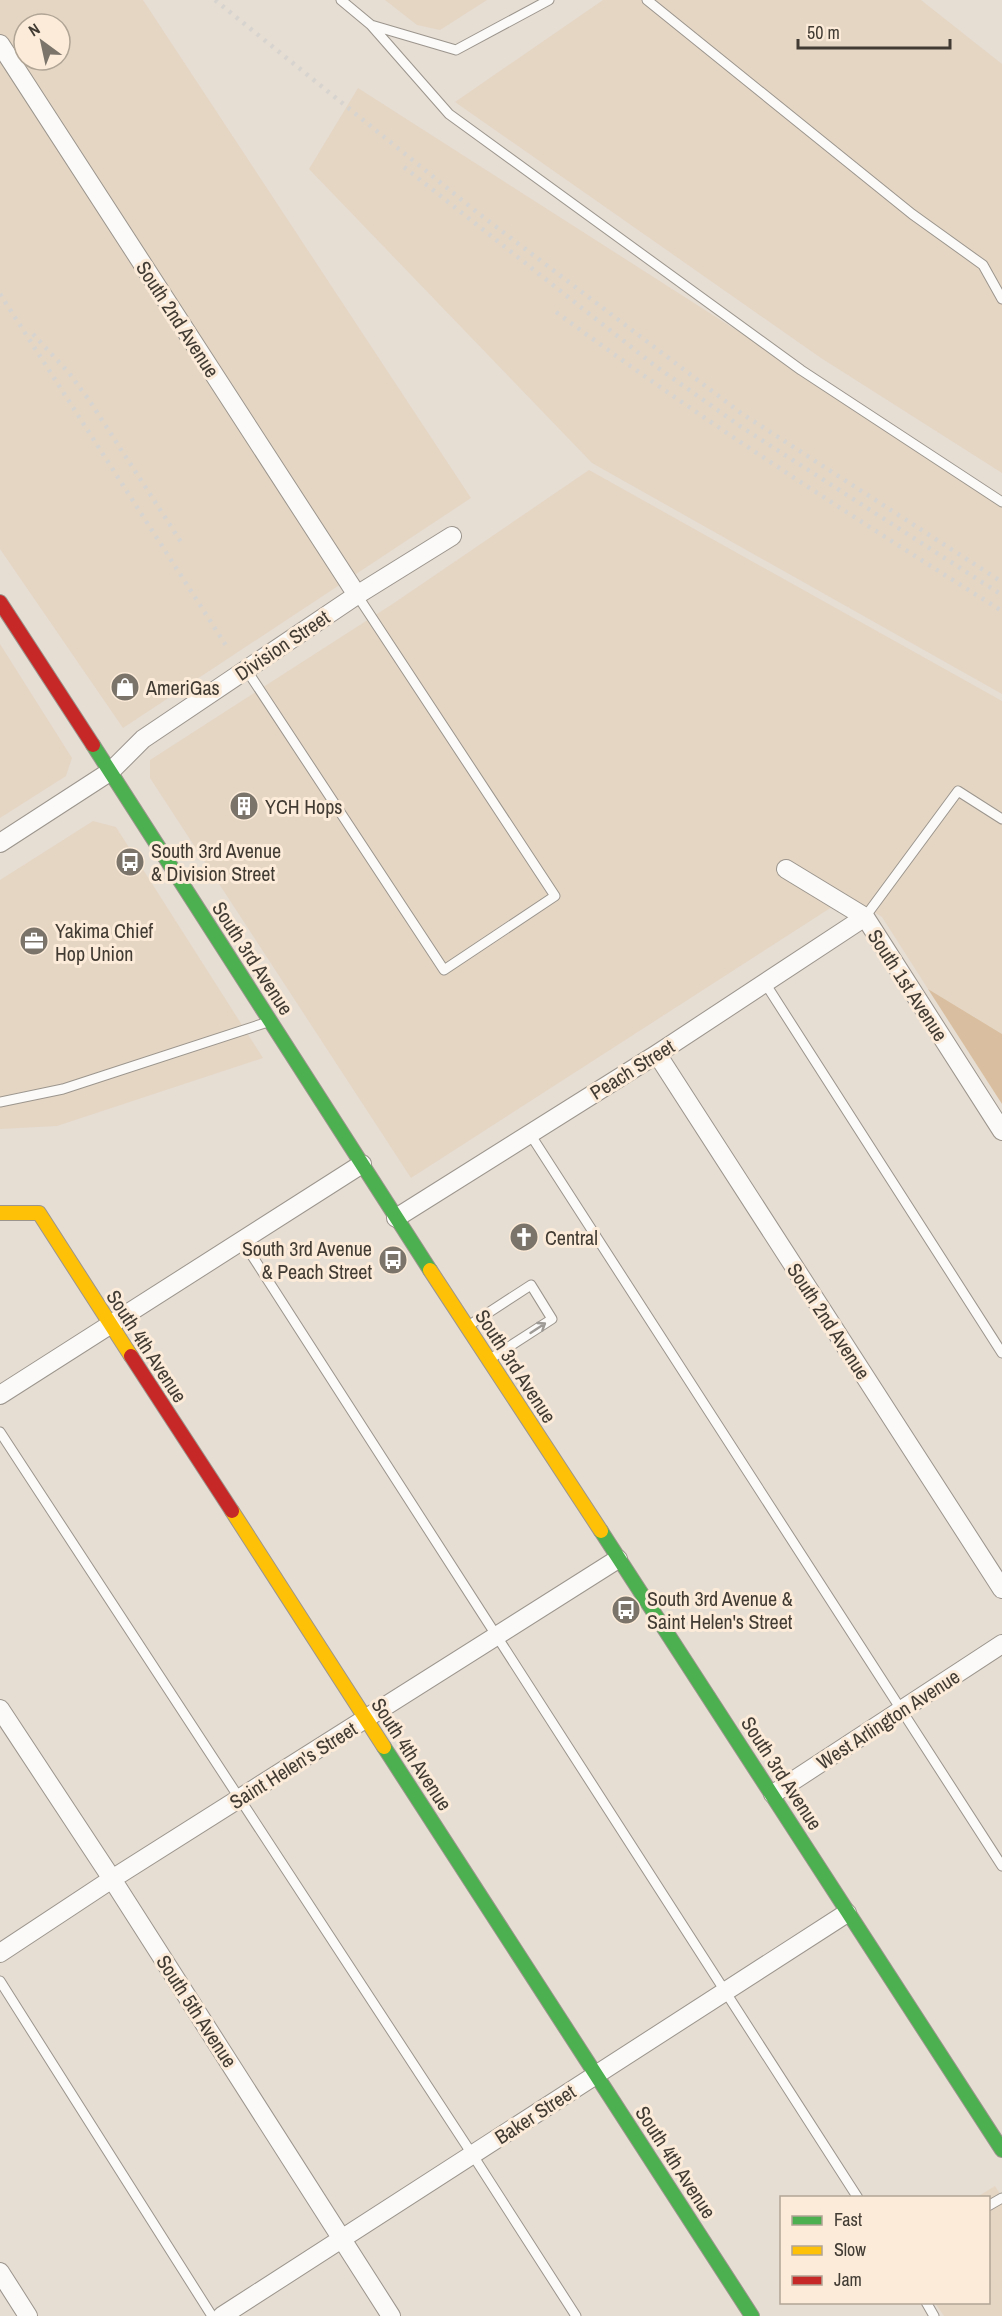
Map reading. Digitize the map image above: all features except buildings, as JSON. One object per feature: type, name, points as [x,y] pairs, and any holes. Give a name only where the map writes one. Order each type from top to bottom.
[{"type":"street","name":"South 2nd Avenue","points":[[0,44],[357,595]]},
{"type":"street","name":"Division Street","points":[[0,843],[111,771],[143,739],[246,669],[357,595],[452,536]]},
{"type":"street","name":"South 3rd Avenue","points":[[0,602],[111,771],[396,1218],[773,1794],[1002,2150]]},
{"type":"street","name":"South 1st Avenue","points":[[786,869],[865,917],[1002,1131]]},
{"type":"street","name":"Peach Street","points":[[396,1218],[657,1054],[865,917]]},
{"type":"street","name":"South 2nd Avenue","points":[[657,1054],[1002,1589]]},
{"type":"street","points":[[0,1395],[362,1164]]},
{"type":"street","name":"South 4th Avenue","points":[[0,1213],[39,1213],[752,2316]]},
{"type":"street","name":"Saint Helen's Street","points":[[0,1953],[112,1879],[618,1559]]},
{"type":"street","name":"West Arlington Avenue","points":[[773,1794],[1002,1644]]},
{"type":"street","name":"South 5th Avenue","points":[[0,1708],[391,2316]]},
{"type":"street","name":"Baker Street","points":[[222,2316],[848,1913]]},
{"type":"street","points":[[0,2272],[28,2316]]},
{"type":"lane","points":[[341,0],[371,25],[448,114],[801,370],[1002,502]]},
{"type":"lane","points":[[371,25],[456,51],[549,0]]},
{"type":"lane","points":[[647,0],[912,214],[982,265],[1002,298]]},
{"type":"lane","points":[[246,669],[444,970],[555,896],[357,595]]},
{"type":"lane","points":[[865,917],[958,791],[1002,819]]},
{"type":"lane","points":[[765,983],[1002,1353]]},
{"type":"lane","points":[[0,1102],[63,1089],[270,1021]]},
{"type":"lane","points":[[530,1134],[1002,1866]]},
{"type":"lane","points":[[242,1240],[857,2196]]},
{"type":"lane","points":[[467,1327],[531,1285],[552,1319],[489,1360]]},
{"type":"lane","points":[[0,1432],[576,2316]]},
{"type":"lane","points":[[0,1981],[212,2316]]},
{"type":"shaded area","points":[[0,0],[143,0],[471,498],[123,728],[0,549]]},
{"type":"shaded area","points":[[385,0],[487,0],[440,30],[417,25]]},
{"type":"shaded area","points":[[603,0],[921,0],[1002,64],[1002,473],[821,358],[455,102]]},
{"type":"shaded area","points":[[358,88],[1002,500],[1002,694],[592,463],[309,169]]},
{"type":"shaded area","points":[[589,470],[1002,701],[1002,1034],[928,989],[882,917],[849,896],[411,1178],[150,778],[150,760],[394,603]]},
{"type":"shaded area","points":[[0,644],[72,758],[66,776],[0,818]]},
{"type":"shaded area","points":[[93,821],[116,827],[263,1058],[57,1126],[0,1129],[0,880]]},
{"type":"shaded area","points":[[928,989],[1002,1034],[1002,1104]]},
{"type":"shaded area","points":[[995,2186],[1002,2197],[1002,2316],[944,2316],[936,2304],[990,2304],[990,2196],[979,2196]]},
{"type":"railway","points":[[215,0],[478,213],[741,413],[1002,582]]},
{"type":"railway","points":[[404,167],[654,365],[740,426],[1002,595]]},
{"type":"railway","points":[[0,294],[227,647]]},
{"type":"railway","points":[[556,312],[610,352],[776,466],[1002,611]]},
{"type":"railway","points":[[33,334],[69,373],[89,400],[181,542]]},
{"type":"traffic: fast","points":[[93,745],[430,1270]]},
{"type":"traffic: fast","points":[[601,1531],[1002,2150]]},
{"type":"traffic: fast","points":[[384,1747],[752,2316]]},
{"type":"traffic: slow","points":[[0,1213],[39,1213],[131,1356]]},
{"type":"traffic: slow","points":[[430,1270],[601,1531]]},
{"type":"traffic: slow","points":[[232,1511],[384,1747]]},
{"type":"traffic: jam","points":[[0,602],[93,745]]},
{"type":"traffic: jam","points":[[131,1356],[232,1511]]},
{"type":"place","name":"AmeriGas","points":[[125,687]]},
{"type":"place","name":"YCH Hops","points":[[244,806]]},
{"type":"place","name":"South 3rd Avenue & Division Street","points":[[130,862]]},
{"type":"place","name":"Yakima Chief Hop Union","points":[[34,941]]},
{"type":"place","name":"Central","points":[[524,1237]]},
{"type":"place","name":"South 3rd Avenue & Peach Street","points":[[393,1260]]},
{"type":"place","name":"South 3rd Avenue & Saint Helen's Street","points":[[626,1610]]}]
